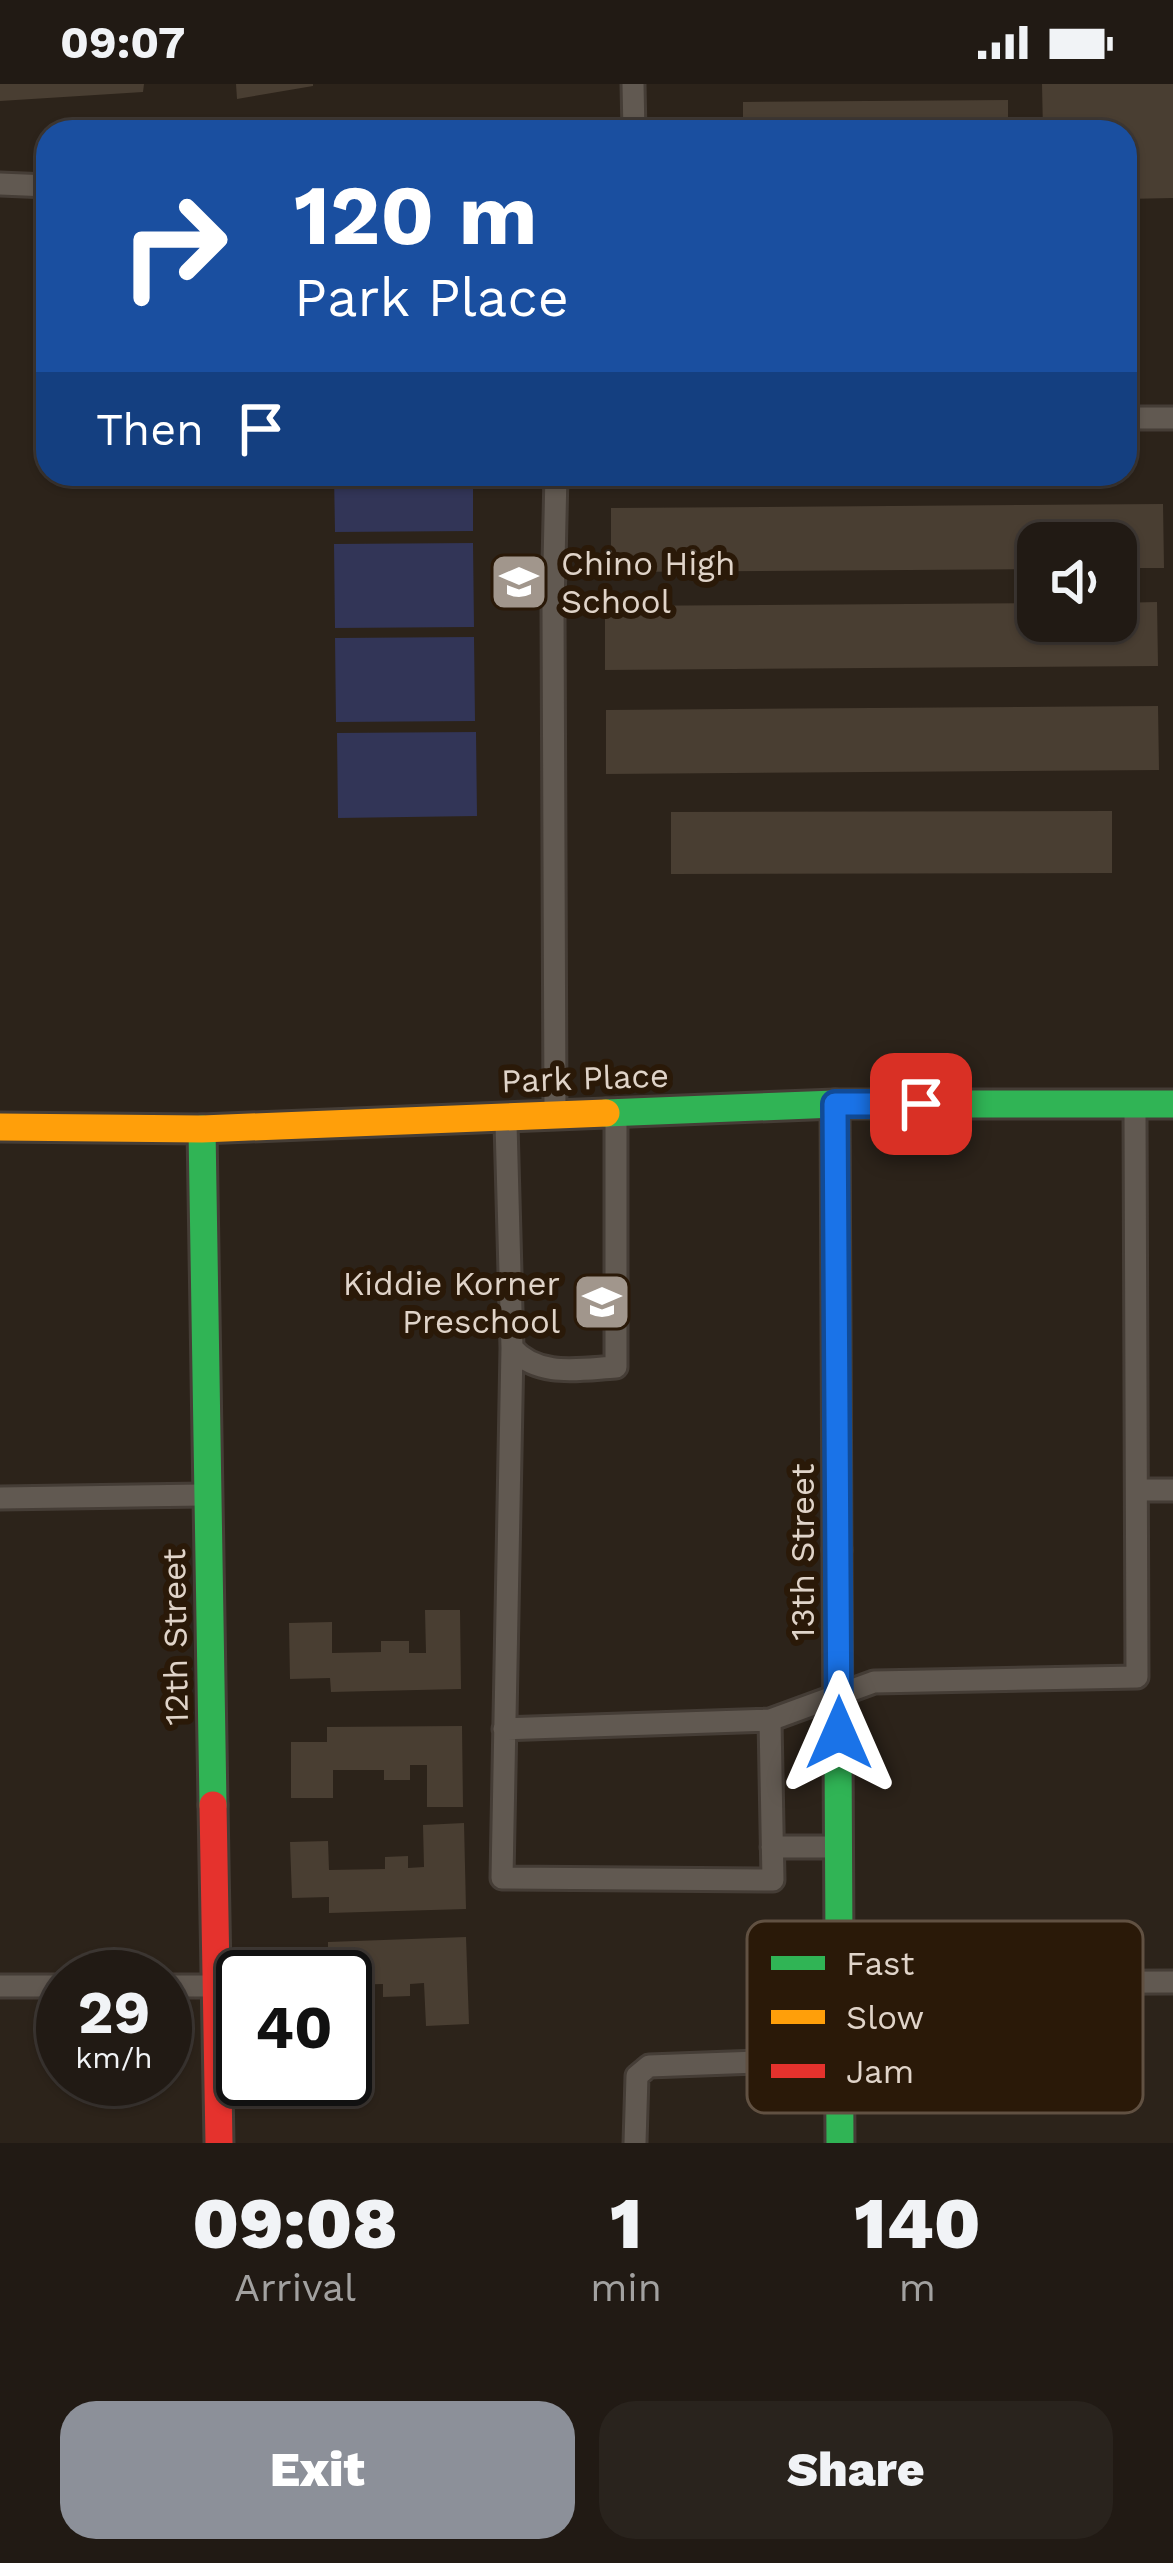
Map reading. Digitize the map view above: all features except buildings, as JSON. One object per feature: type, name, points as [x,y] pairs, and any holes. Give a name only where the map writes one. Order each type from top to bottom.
[{"type":"street","name":"Park Place","points":[[0,1127],[202,1129],[835,1104],[1173,1104]]},
{"type":"street","name":"13th Street","points":[[835,1104],[839,1921]]},
{"type":"street","name":"12th Street","points":[[202,1129],[216,1986]]},
{"type":"street","name":"12th Street","points":[[218,2106],[218,2143]]},
{"type":"lane","points":[[633,84],[634,120]]},
{"type":"lane","points":[[0,184],[36,186]]},
{"type":"lane","points":[[1137,418],[1173,418]]},
{"type":"lane","points":[[555,1115],[556,486]]},
{"type":"lane","points":[[504,1729],[770,1720],[874,1682],[1137,1677],[1135,1104]]},
{"type":"lane","points":[[512,1348],[524,1361],[558,1370],[616,1367],[616,1112]]},
{"type":"lane","points":[[506,1117],[512,1348],[502,1878],[773,1880],[770,1720]]},
{"type":"lane","points":[[1138,1490],[1173,1490]]},
{"type":"lane","points":[[0,1498],[208,1495]]},
{"type":"lane","points":[[772,1847],[839,1846]]},
{"type":"lane","points":[[1143,1982],[1173,1982]]},
{"type":"lane","points":[[0,1986],[36,1986]]},
{"type":"lane","points":[[192,1986],[216,1986]]},
{"type":"lane","points":[[634,2143],[637,2076],[649,2066],[747,2062]]},
{"type":"shaded area","points":[[334,486],[473,486],[473,531],[335,532]]},
{"type":"shaded area","points":[[473,543],[474,627],[335,628],[334,544]]},
{"type":"shaded area","points":[[474,637],[475,721],[336,722],[335,638]]},
{"type":"shaded area","points":[[476,732],[477,816],[338,818],[337,733]]},
{"type":"traffic: fast","points":[[606,1113],[835,1104],[1173,1104]]},
{"type":"traffic: fast","points":[[202,1129],[213,1805]]},
{"type":"traffic: fast","points":[[837,1550],[839,1921]]},
{"type":"traffic: fast","points":[[840,2113],[840,2143]]},
{"type":"traffic: slow","points":[[0,1127],[202,1129],[606,1113]]},
{"type":"traffic: jam","points":[[835,1104],[837,1550]]},
{"type":"traffic: jam","points":[[213,1805],[219,2143]]},
{"type":"place","name":"Chino High School","points":[[519,582]]},
{"type":"place","name":"Kiddie Korner Preschool","points":[[602,1302]]},
{"type":"route","points":[[839,1733],[835,1104],[921,1104]]}]
